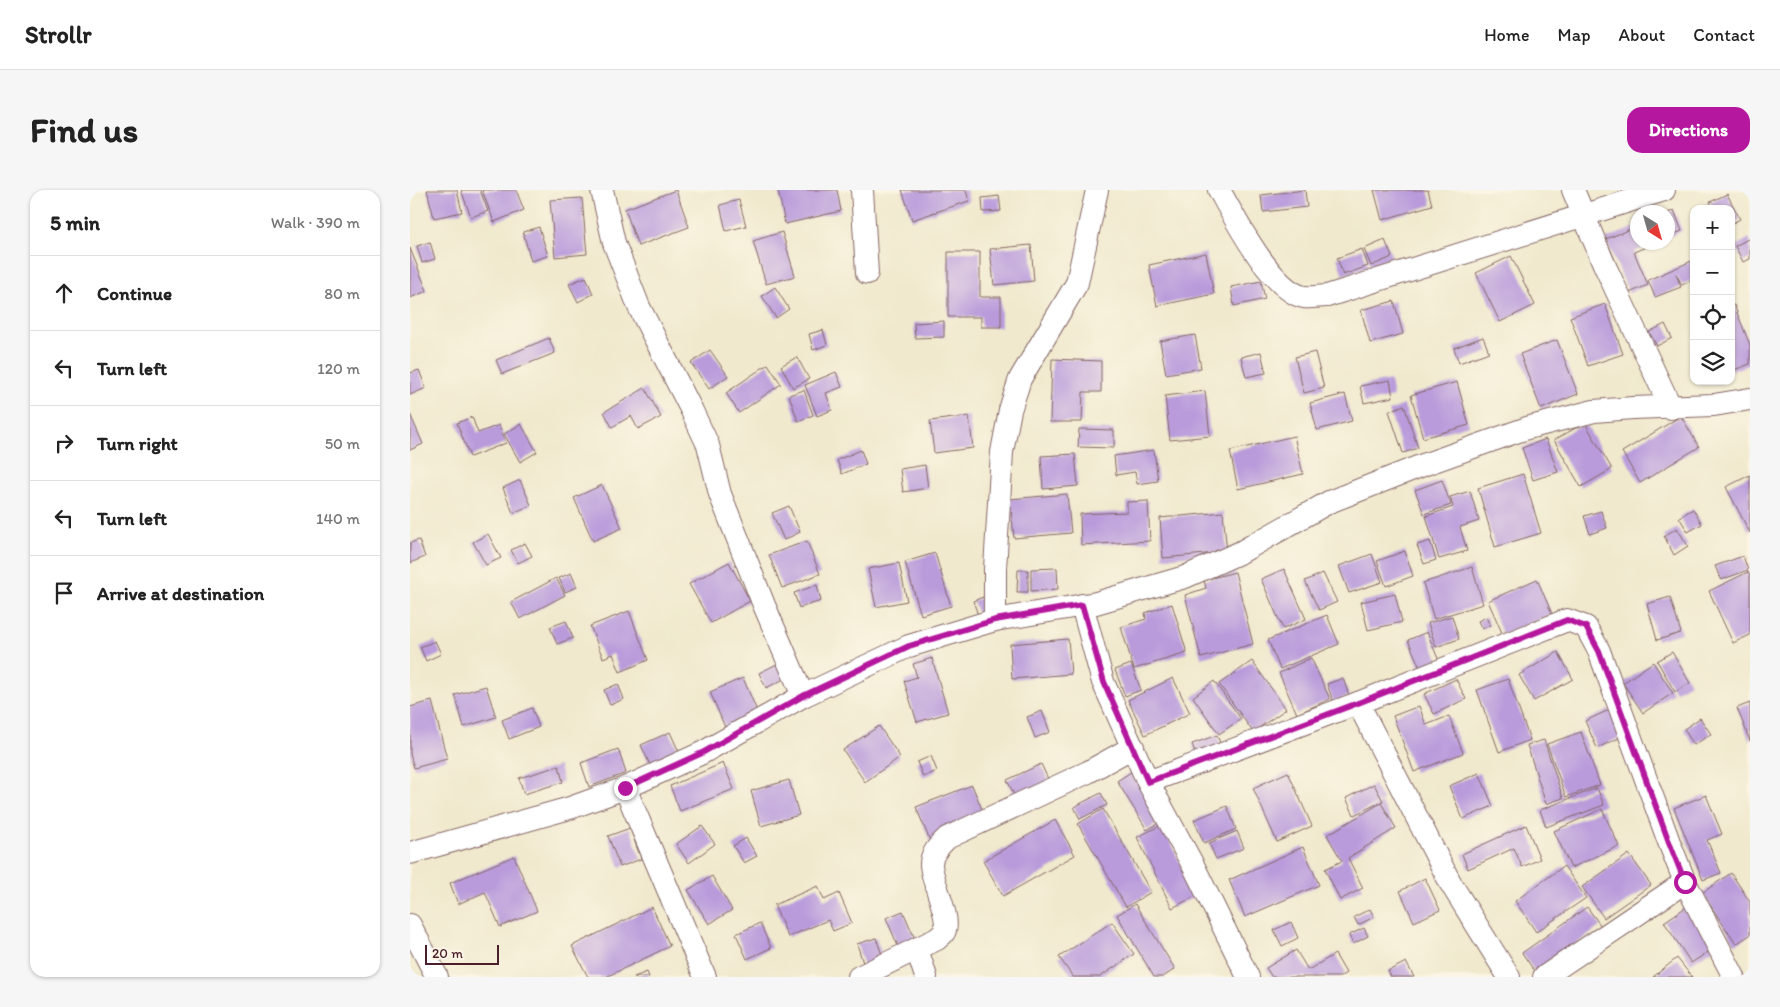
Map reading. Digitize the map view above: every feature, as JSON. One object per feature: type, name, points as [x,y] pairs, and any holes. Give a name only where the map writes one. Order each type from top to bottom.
[{"type":"street","points":[[602,190],[614,243],[639,307],[708,445],[720,494],[803,696]]},
{"type":"street","points":[[862,190],[867,273]]},
{"type":"street","points":[[995,620],[995,569],[1002,452],[1010,410],[1020,378],[1077,283],[1097,190]]},
{"type":"street","points":[[1218,190],[1251,248],[1287,290],[1304,297],[1327,296],[1664,190]]},
{"type":"street","points":[[1573,190],[1604,264],[1671,408]]},
{"type":"street","points":[[410,853],[570,808],[625,788],[702,753],[803,696],[909,646],[995,620],[1082,605],[1136,592],[1185,577],[1241,552],[1329,502],[1423,465],[1527,428],[1594,411],[1714,405],[1750,399]]},
{"type":"street","points":[[1082,605],[1104,682],[1148,782],[1194,867],[1248,977]]},
{"type":"street","points":[[1148,782],[1358,703],[1567,620],[1586,627],[1599,651],[1685,882],[1734,977]]},
{"type":"street","points":[[1358,703],[1451,884],[1509,977]]},
{"type":"street","points":[[858,977],[937,939],[944,933],[946,928],[942,905],[931,864],[934,851],[947,838],[1088,772],[1133,747]]},
{"type":"street","points":[[625,788],[705,977]]},
{"type":"street","points":[[1544,977],[1685,882]]},
{"type":"street","points":[[410,925],[437,977]]},
{"type":"street","points":[[917,949],[926,977]]},
{"type":"building","points":[[427,190],[457,190],[462,212],[434,218]]},
{"type":"building","points":[[461,190],[480,190],[488,211],[471,217]]},
{"type":"building","points":[[482,190],[516,190],[524,210],[494,222]]},
{"type":"building","points":[[676,190],[689,227],[638,246],[625,209]]},
{"type":"building","points":[[778,190],[837,190],[841,211],[785,224]]},
{"type":"building","points":[[902,190],[966,190],[969,201],[912,220]]},
{"type":"building","points":[[1305,190],[1307,207],[1263,212],[1261,195]]},
{"type":"building","points":[[1374,190],[1428,190],[1432,205],[1382,220]]},
{"type":"building","points":[[1727,194],[1733,205],[1711,205],[1710,202]]},
{"type":"building","points":[[999,196],[1001,211],[983,212],[982,198]]},
{"type":"building","points":[[582,198],[587,254],[555,257],[550,200]]},
{"type":"building","points":[[739,200],[746,226],[726,231],[720,205]]},
{"type":"building","points":[[1735,209],[1740,219],[1735,222]]},
{"type":"building","points":[[1675,213],[1682,231],[1675,234]]},
{"type":"building","points":[[539,227],[548,256],[531,261],[523,232]]},
{"type":"building","points":[[1630,229],[1630,250],[1639,250],[1634,252],[1648,285],[1629,293],[1606,239]]},
{"type":"building","points":[[782,232],[795,276],[766,284],[753,241]]},
{"type":"building","points":[[1750,238],[1750,259],[1743,262],[1735,246]]},
{"type":"building","points":[[1385,240],[1392,257],[1371,266],[1364,249]]},
{"type":"building","points":[[430,242],[435,259],[422,263],[417,246]]},
{"type":"building","points":[[1031,245],[1034,281],[994,285],[990,249]]},
{"type":"building","points":[[410,248],[427,291],[410,298]]},
{"type":"building","points":[[1362,249],[1368,266],[1343,275],[1337,258]]},
{"type":"building","points":[[948,252],[980,252],[980,297],[1001,297],[1001,327],[981,327],[981,317],[948,317]]},
{"type":"building","points":[[1206,253],[1214,294],[1157,306],[1149,265]]},
{"type":"building","points":[[1511,256],[1535,305],[1500,322],[1476,273]]},
{"type":"building","points":[[1690,262],[1690,281],[1682,285],[1676,274],[1681,287],[1655,297],[1648,280]]},
{"type":"building","points":[[586,277],[593,294],[578,302],[569,284]]},
{"type":"building","points":[[1261,281],[1265,299],[1234,306],[1231,287]]},
{"type":"building","points":[[775,287],[789,309],[776,318],[762,296]]},
{"type":"building","points":[[1394,301],[1403,334],[1370,343],[1361,310]]},
{"type":"building","points":[[1605,304],[1623,354],[1588,366],[1570,317]]},
{"type":"building","points":[[1735,308],[1750,345],[1750,364],[1735,370]]},
{"type":"building","points":[[944,321],[944,337],[915,338],[914,323]]},
{"type":"building","points":[[1665,324],[1672,338],[1657,346],[1649,332]]},
{"type":"building","points":[[823,330],[827,345],[813,350],[809,334]]},
{"type":"building","points":[[1195,335],[1201,368],[1166,374],[1160,341]]},
{"type":"building","points":[[1483,337],[1489,352],[1459,363],[1454,348]]},
{"type":"building","points":[[549,338],[555,353],[502,374],[496,360]]},
{"type":"building","points":[[1557,340],[1578,394],[1541,409],[1520,354]]},
{"type":"building","points":[[710,350],[728,376],[709,389],[691,363]]},
{"type":"building","points":[[1261,352],[1266,373],[1246,377],[1241,357]]},
{"type":"building","points":[[1315,352],[1324,388],[1304,393],[1295,357]]},
{"type":"building","points":[[797,357],[809,379],[793,388],[781,366]]},
{"type":"building","points":[[1052,359],[1101,361],[1101,392],[1083,392],[1082,422],[1050,422]]},
{"type":"building","points":[[768,364],[781,384],[739,413],[726,393]]},
{"type":"building","points":[[419,370],[426,388],[410,395],[410,373]]},
{"type":"building","points":[[836,372],[842,387],[826,393],[832,410],[817,416],[805,385]]},
{"type":"building","points":[[1390,380],[1393,397],[1364,403],[1360,386]]},
{"type":"building","points":[[1457,382],[1469,425],[1423,438],[1411,395]]},
{"type":"building","points":[[645,388],[661,417],[638,429],[631,416],[612,427],[604,412]]},
{"type":"building","points":[[804,390],[813,415],[798,421],[789,395]]},
{"type":"building","points":[[1205,391],[1210,436],[1170,440],[1165,396]]},
{"type":"building","points":[[1345,394],[1352,421],[1317,430],[1310,403]]},
{"type":"building","points":[[1404,405],[1418,448],[1403,453],[1389,411]]},
{"type":"building","points":[[410,414],[423,444],[410,450]]},
{"type":"building","points":[[969,416],[973,448],[934,453],[930,421]]},
{"type":"building","points":[[1681,416],[1699,447],[1640,483],[1622,452]]},
{"type":"building","points":[[472,417],[478,433],[499,425],[506,443],[470,457],[457,423]]},
{"type":"building","points":[[1585,423],[1612,469],[1581,487],[1554,440]]},
{"type":"building","points":[[521,424],[537,452],[520,462],[504,434]]},
{"type":"building","points":[[1079,429],[1114,430],[1114,448],[1078,447]]},
{"type":"building","points":[[1294,436],[1303,474],[1238,489],[1230,451]]},
{"type":"building","points":[[1546,439],[1558,472],[1533,480],[1522,448]]},
{"type":"building","points":[[861,450],[866,464],[842,474],[837,460]]},
{"type":"building","points":[[1154,450],[1158,481],[1137,484],[1135,472],[1116,475],[1114,456]]},
{"type":"building","points":[[1075,454],[1078,486],[1043,489],[1041,456]]},
{"type":"building","points":[[925,465],[928,488],[903,492],[900,469]]},
{"type":"building","points":[[1523,474],[1541,533],[1495,547],[1478,488]]},
{"type":"building","points":[[1750,475],[1750,533],[1726,487]]},
{"type":"building","points":[[520,480],[531,505],[513,513],[503,488]]},
{"type":"building","points":[[1442,480],[1451,505],[1424,514],[1415,490]]},
{"type":"building","points":[[602,485],[622,528],[593,541],[574,498]]},
{"type":"building","points":[[1470,491],[1479,521],[1460,527],[1467,551],[1439,559],[1426,516],[1453,507],[1450,497]]},
{"type":"building","points":[[1067,494],[1071,533],[1014,538],[1010,499]]},
{"type":"building","points":[[1148,501],[1150,541],[1081,545],[1080,514],[1127,512],[1127,502]]},
{"type":"building","points":[[789,506],[800,532],[784,540],[772,513]]},
{"type":"building","points":[[1693,509],[1702,524],[1688,532],[1679,517]]},
{"type":"building","points":[[1601,511],[1607,528],[1590,534],[1584,516]]},
{"type":"building","points":[[1223,512],[1227,552],[1163,558],[1160,518]]},
{"type":"building","points":[[1677,528],[1688,546],[1674,555],[1664,536]]},
{"type":"building","points":[[488,534],[501,558],[486,565],[473,542]]},
{"type":"building","points":[[419,540],[425,557],[410,563],[410,543]]},
{"type":"building","points":[[807,541],[820,574],[782,588],[769,555]]},
{"type":"building","points":[[1430,541],[1436,560],[1424,564],[1417,545]]},
{"type":"building","points":[[525,543],[532,556],[518,563],[511,550]]},
{"type":"building","points":[[1405,551],[1413,576],[1386,586],[1377,561]]},
{"type":"building","points":[[935,553],[951,606],[921,615],[905,562]]},
{"type":"building","points":[[1372,554],[1382,582],[1349,593],[1339,566]]},
{"type":"building","points":[[1743,556],[1748,570],[1721,580],[1715,566]]},
{"type":"building","points":[[729,562],[750,601],[711,623],[689,584]]},
{"type":"building","points":[[899,563],[907,601],[876,607],[868,569]]},
{"type":"building","points":[[1472,567],[1483,604],[1434,619],[1423,583]]},
{"type":"building","points":[[1057,568],[1058,589],[1031,591],[1031,569]]},
{"type":"building","points":[[1284,569],[1306,619],[1283,629],[1261,579]]},
{"type":"building","points":[[1018,570],[1028,570],[1028,592],[1017,592]]},
{"type":"building","points":[[1235,572],[1253,644],[1201,658],[1185,595],[1206,588],[1204,580]]},
{"type":"building","points":[[1748,572],[1750,576],[1750,635],[1733,643],[1709,591]]},
{"type":"building","points":[[571,573],[577,587],[565,592],[559,578]]},
{"type":"building","points":[[1323,573],[1337,602],[1319,610],[1305,581]]},
{"type":"building","points":[[556,578],[565,595],[520,619],[511,602]]},
{"type":"building","points":[[1537,579],[1552,614],[1503,635],[1488,601]]},
{"type":"building","points":[[817,585],[821,601],[799,608],[794,593]]},
{"type":"building","points":[[1395,594],[1402,622],[1368,630],[1361,602]]},
{"type":"building","points":[[988,595],[994,610],[978,615],[973,601]]},
{"type":"building","points":[[1670,597],[1681,633],[1657,640],[1647,604]]},
{"type":"building","points":[[1172,604],[1187,653],[1134,669],[1121,627],[1146,619],[1145,613]]},
{"type":"building","points":[[629,611],[648,660],[620,672],[613,654],[603,658],[590,626]]},
{"type":"building","points":[[1327,615],[1339,644],[1280,669],[1268,640]]},
{"type":"building","points":[[1452,616],[1459,639],[1436,647],[1428,623]]},
{"type":"building","points":[[1486,617],[1490,625],[1482,629],[1478,621]]},
{"type":"building","points":[[566,621],[573,638],[557,644],[550,627]]},
{"type":"building","points":[[1427,632],[1439,661],[1420,668],[1408,640]]},
{"type":"building","points":[[1068,639],[1071,674],[1012,679],[1010,644]]},
{"type":"building","points":[[435,641],[441,654],[426,661],[420,647]]},
{"type":"building","points":[[1558,652],[1573,679],[1534,701],[1519,675]]},
{"type":"building","points":[[1672,652],[1690,683],[1675,692],[1657,661]]},
{"type":"building","points":[[932,658],[948,713],[917,722],[904,681],[917,677],[913,664]]},
{"type":"building","points":[[1311,658],[1330,699],[1297,714],[1279,673]]},
{"type":"building","points":[[1252,661],[1286,709],[1253,732],[1219,684]]},
{"type":"building","points":[[781,662],[788,677],[766,688],[759,673]]},
{"type":"building","points":[[1653,662],[1673,693],[1643,713],[1623,683]]},
{"type":"building","points":[[1131,664],[1141,690],[1125,696],[1115,670]]},
{"type":"building","points":[[743,678],[760,718],[727,732],[710,692]]},
{"type":"building","points":[[1173,678],[1190,713],[1145,735],[1128,700]]},
{"type":"building","points":[[1343,678],[1349,696],[1333,701],[1327,684]]},
{"type":"building","points":[[1456,679],[1466,699],[1434,714],[1424,694]]},
{"type":"building","points":[[1508,679],[1530,740],[1499,752],[1477,690]]},
{"type":"building","points":[[1214,681],[1241,719],[1219,734],[1193,697]]},
{"type":"building","points":[[618,684],[624,699],[610,705],[604,690]]},
{"type":"building","points":[[486,686],[496,717],[464,727],[455,695]]},
{"type":"building","points":[[432,701],[447,759],[414,768],[410,754],[410,707]]},
{"type":"building","points":[[1750,703],[1750,741],[1737,708]]},
{"type":"building","points":[[1419,706],[1426,725],[1449,716],[1463,753],[1414,772],[1393,716]]},
{"type":"building","points":[[532,708],[539,727],[509,739],[502,720]]},
{"type":"building","points":[[1609,710],[1628,734],[1597,748],[1585,721]]},
{"type":"building","points":[[1042,711],[1050,732],[1035,738],[1027,717]]},
{"type":"building","points":[[1700,718],[1711,734],[1694,745],[1684,729]]},
{"type":"building","points":[[879,726],[900,757],[865,782],[843,750]]},
{"type":"building","points":[[670,732],[680,754],[651,767],[641,745]]},
{"type":"building","points":[[1581,732],[1600,785],[1566,797],[1547,744]]},
{"type":"building","points":[[1217,735],[1223,751],[1198,761],[1192,744]]},
{"type":"building","points":[[1544,740],[1563,798],[1546,804],[1527,745]]},
{"type":"building","points":[[618,749],[626,773],[589,787],[581,763]]},
{"type":"building","points":[[931,756],[937,771],[923,777],[917,762]]},
{"type":"building","points":[[723,763],[734,789],[680,811],[670,786]]},
{"type":"building","points":[[1041,764],[1049,781],[1015,797],[1007,780]]},
{"type":"building","points":[[559,766],[563,782],[524,794],[519,778]]},
{"type":"building","points":[[1137,768],[1167,818],[1147,830],[1117,781]]},
{"type":"building","points":[[1288,772],[1312,826],[1277,842],[1253,788]]},
{"type":"building","points":[[1479,773],[1493,806],[1463,819],[1449,786]]},
{"type":"building","points":[[789,780],[799,815],[761,826],[751,791]]},
{"type":"building","points":[[1374,784],[1383,801],[1354,815],[1346,798]]},
{"type":"building","points":[[972,785],[986,819],[930,841],[916,807]]},
{"type":"building","points":[[1597,788],[1604,805],[1546,827],[1540,810]]},
{"type":"building","points":[[1101,793],[1107,805],[1080,819],[1074,807]]},
{"type":"building","points":[[1706,795],[1722,834],[1707,840],[1721,873],[1703,880],[1674,808]]},
{"type":"building","points":[[1381,803],[1396,828],[1348,858],[1363,888],[1340,900],[1325,869],[1342,861],[1327,835]]},
{"type":"building","points":[[1227,806],[1236,829],[1204,843],[1194,820]]},
{"type":"building","points":[[1103,809],[1151,892],[1126,907],[1078,824]]},
{"type":"building","points":[[1602,809],[1619,846],[1571,868],[1554,831]]},
{"type":"building","points":[[1055,820],[1075,855],[1003,896],[983,861]]},
{"type":"building","points":[[1162,825],[1196,896],[1172,908],[1137,837]]},
{"type":"building","points":[[1526,825],[1540,859],[1522,867],[1514,848],[1468,869],[1462,854]]},
{"type":"building","points":[[702,826],[715,844],[689,863],[676,844]]},
{"type":"building","points":[[630,828],[641,859],[620,867],[608,836]]},
{"type":"building","points":[[1237,831],[1244,848],[1216,859],[1209,843]]},
{"type":"building","points":[[746,838],[757,856],[744,863],[733,846]]},
{"type":"building","points":[[1303,847],[1319,885],[1245,917],[1229,880]]},
{"type":"building","points":[[1629,854],[1651,885],[1604,918],[1582,887]]},
{"type":"building","points":[[514,856],[537,911],[500,927],[485,892],[458,904],[450,883]]},
{"type":"building","points":[[1564,866],[1586,898],[1536,932],[1515,901]]},
{"type":"building","points":[[1731,873],[1750,902],[1750,935],[1736,944],[1702,893]]},
{"type":"building","points":[[712,876],[732,910],[709,924],[688,890]]},
{"type":"building","points":[[1425,878],[1440,910],[1414,922],[1400,891]]},
{"type":"building","points":[[818,886],[824,900],[839,893],[852,923],[833,931],[828,920],[788,937],[774,905]]},
{"type":"building","points":[[1135,904],[1175,969],[1163,977],[1154,977],[1117,915]]},
{"type":"building","points":[[1689,905],[1716,947],[1691,963],[1664,922]]},
{"type":"building","points":[[652,907],[670,946],[606,977],[588,977],[572,946]]},
{"type":"building","points":[[1587,907],[1601,926],[1536,973],[1522,953]]},
{"type":"building","points":[[1370,909],[1374,917],[1358,925],[1354,917]]},
{"type":"building","points":[[903,911],[915,939],[898,946],[886,918]]},
{"type":"building","points":[[1112,922],[1134,954],[1100,977],[1073,977],[1059,957]]},
{"type":"building","points":[[1291,922],[1298,938],[1282,946],[1274,930]]},
{"type":"building","points":[[760,923],[771,948],[747,959],[736,934]]},
{"type":"building","points":[[1364,928],[1368,936],[1353,944],[1349,935]]},
{"type":"building","points":[[876,938],[884,960],[864,966],[857,944]]},
{"type":"building","points":[[1296,950],[1308,970],[1335,954],[1346,973],[1340,977],[1272,977],[1266,968]]},
{"type":"building","points":[[1677,958],[1692,977],[1653,977]]},
{"type":"building","points":[[1406,962],[1414,977],[1391,977],[1388,971]]},
{"type":"building","points":[[647,972],[649,977],[634,977]]},
{"type":"route","points":[[625,788],[702,753],[803,696],[909,646],[995,620],[1082,605],[1104,682],[1148,782],[1358,703],[1567,620],[1586,627],[1599,651],[1685,882]]}]
